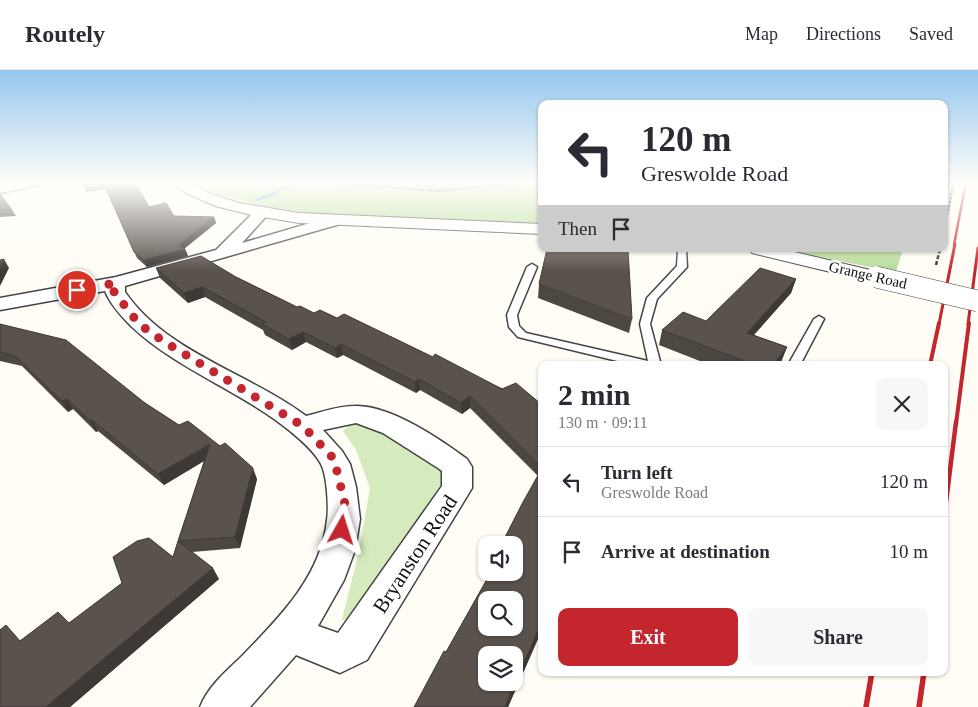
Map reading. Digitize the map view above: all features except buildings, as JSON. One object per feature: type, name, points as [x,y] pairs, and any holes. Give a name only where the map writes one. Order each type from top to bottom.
[{"type":"street","points":[[255,212],[334,221],[538,229]]},
{"type":"street","points":[[222,254],[261,213]]},
{"type":"street","points":[[0,304],[116,283],[334,221]]},
{"type":"street","name":"Grange Road","points":[[771,252],[978,301]]},
{"type":"street","points":[[116,283],[114,292],[139,324],[163,341],[303,426],[334,459],[345,504],[342,530],[333,563],[319,592],[291,632],[221,707]]},
{"type":"street","name":"Bryanston Road","points":[[291,632],[315,645],[340,652],[353,646],[457,488],[457,467],[441,454],[371,416],[355,414],[303,426]]},
{"type":"lane","points":[[654,361],[645,324],[652,298],[682,267],[682,252]]},
{"type":"lane","points":[[532,267],[512,315],[514,327],[522,335],[632,361]]},
{"type":"lane","points":[[796,361],[819,320]]},
{"type":"green space","points":[[300,212],[538,212],[538,226],[334,217]]},
{"type":"green space","points":[[793,252],[902,252],[896,272]]},
{"type":"green space","points":[[352,423],[375,423],[442,463],[450,476],[350,624],[342,619],[359,551],[370,488],[356,450],[343,431]]},
{"type":"railway","points":[[954,245],[960,212]]},
{"type":"railway","points":[[939,324],[955,244]]},
{"type":"railway","points":[[968,324],[978,248]]},
{"type":"railway","points":[[931,361],[939,323]]},
{"type":"railway","points":[[956,424],[969,323]]},
{"type":"railway","points":[[948,486],[956,422]]},
{"type":"railway","points":[[866,707],[871,676]]},
{"type":"railway","points":[[919,707],[923,676]]},
{"type":"route","points":[[77,290],[116,283],[114,292],[139,324],[163,341],[303,426],[334,459],[345,504],[342,530]]}]
